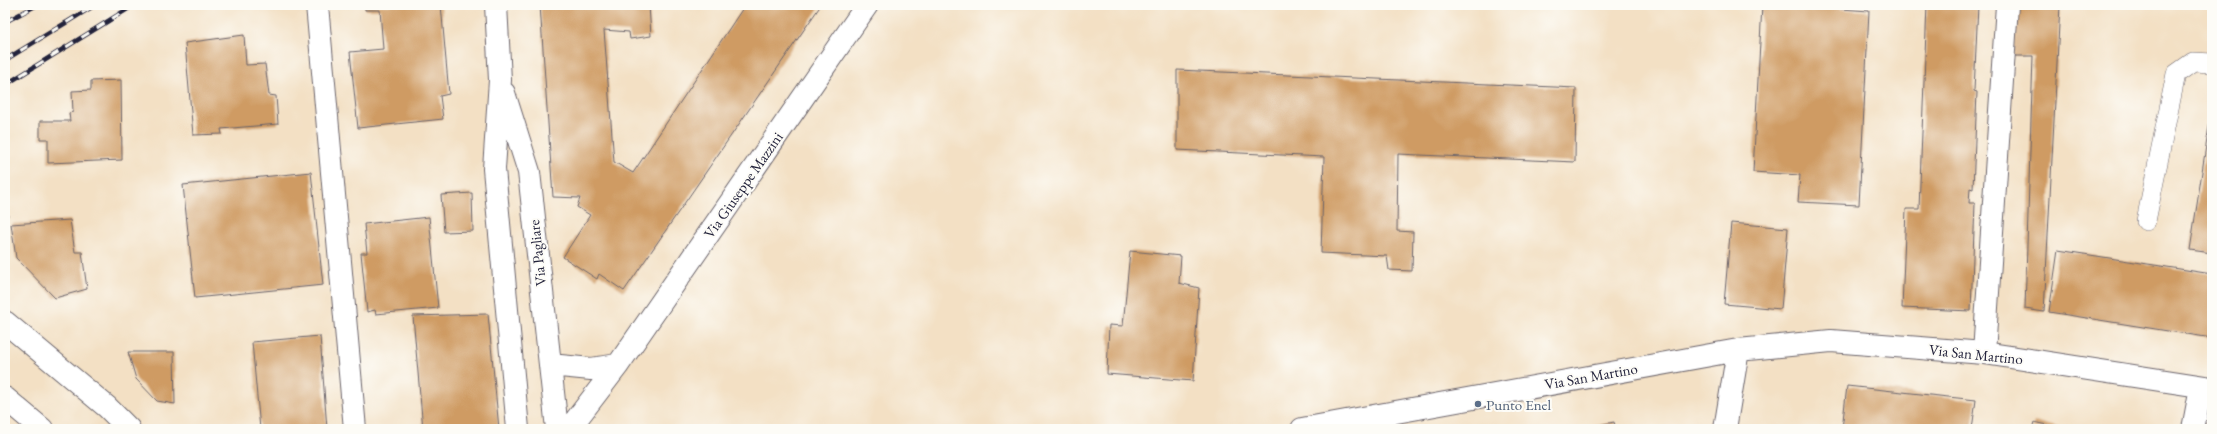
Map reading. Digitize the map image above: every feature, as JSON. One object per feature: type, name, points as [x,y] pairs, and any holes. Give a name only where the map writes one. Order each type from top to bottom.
[{"type":"street","points":[[317,5],[355,429]]},
{"type":"street","name":"Via Pagliare","points":[[496,5],[500,80],[494,169],[518,429]]},
{"type":"street","name":"Via Giuseppe Mazzini","points":[[569,429],[618,365],[867,5]]},
{"type":"street","points":[[1984,353],[2007,5]]},
{"type":"street","name":"Via Pagliare","points":[[500,80],[529,172],[557,429]]},
{"type":"street","points":[[5,322],[107,407],[129,429]]},
{"type":"street","name":"Via San Martino","points":[[1302,429],[1738,350],[1831,342],[1984,353],[2207,388]]},
{"type":"street","points":[[1725,429],[1738,350]]},
{"type":"street","points":[[550,365],[591,369],[618,365]]},
{"type":"street","points":[[2194,429],[2207,388]]},
{"type":"street","points":[[5,398],[42,429]]},
{"type":"lane","points":[[2146,221],[2176,74],[2193,62],[2212,64]]},
{"type":"building","points":[[365,5],[441,5],[449,94],[440,96],[443,119],[358,128],[350,52],[383,49],[380,10],[365,10]]},
{"type":"building","points":[[540,5],[649,5],[651,36],[630,39],[629,32],[604,30],[614,162],[633,173],[745,5],[821,5],[624,291],[599,274],[597,279],[563,257],[590,215],[577,207],[580,198],[553,197]]},
{"type":"building","points":[[1762,5],[1841,5],[1841,9],[1869,11],[1859,205],[1798,202],[1800,175],[1753,172]]},
{"type":"building","points":[[1927,5],[1978,5],[1974,91],[1977,92],[1973,189],[1970,188],[1969,203],[1975,203],[1971,311],[1902,308],[1906,209],[1919,209]]},
{"type":"building","points":[[2014,5],[2060,5],[2044,312],[2025,309],[2033,56],[2013,56]]},
{"type":"building","points":[[244,35],[246,65],[265,64],[269,95],[276,96],[278,124],[221,129],[222,134],[193,135],[185,43]]},
{"type":"building","points":[[1177,70],[1576,88],[1575,162],[1398,154],[1397,231],[1413,232],[1412,271],[1389,270],[1387,256],[1321,253],[1324,157],[1177,150]]},
{"type":"building","points":[[121,80],[122,160],[48,163],[48,139],[40,139],[40,121],[70,121],[69,113],[73,112],[72,91],[91,90],[91,81]]},
{"type":"building","points":[[2212,113],[2212,253],[2190,250]]},
{"type":"building","points":[[311,172],[323,285],[195,298],[183,185]]},
{"type":"building","points":[[6,189],[8,216],[5,216]]},
{"type":"building","points":[[472,193],[473,231],[444,232],[441,195]]},
{"type":"building","points":[[429,217],[438,308],[376,314],[375,310],[367,312],[361,253],[367,253],[364,224]]},
{"type":"building","points":[[70,220],[75,252],[82,252],[87,289],[55,298],[16,258],[11,224]]},
{"type":"building","points":[[1731,223],[1788,228],[1781,309],[1724,304]]},
{"type":"building","points":[[2058,250],[2212,274],[2212,338],[2049,312]]},
{"type":"building","points":[[1130,251],[1181,256],[1179,283],[1199,288],[1193,381],[1107,374],[1109,325],[1123,326]]},
{"type":"building","points":[[488,314],[499,429],[423,429],[413,316]]},
{"type":"building","points":[[320,336],[327,429],[260,429],[252,342]]},
{"type":"building","points":[[128,352],[174,352],[175,404],[157,401],[136,379]]},
{"type":"building","points":[[1847,386],[1976,400],[1972,429],[1842,429]]},
{"type":"building","points":[[1614,422],[1616,429],[1584,429],[1584,428]]},
{"type":"building","points":[[2034,422],[2062,428],[2062,429],[2032,429]]},
{"type":"railway","points":[[5,22],[37,5]]},
{"type":"railway","points":[[5,60],[95,5]]},
{"type":"railway","points":[[5,85],[134,5]]},
{"type":"place","name":"Punto Enel","points":[[1478,404]]}]
